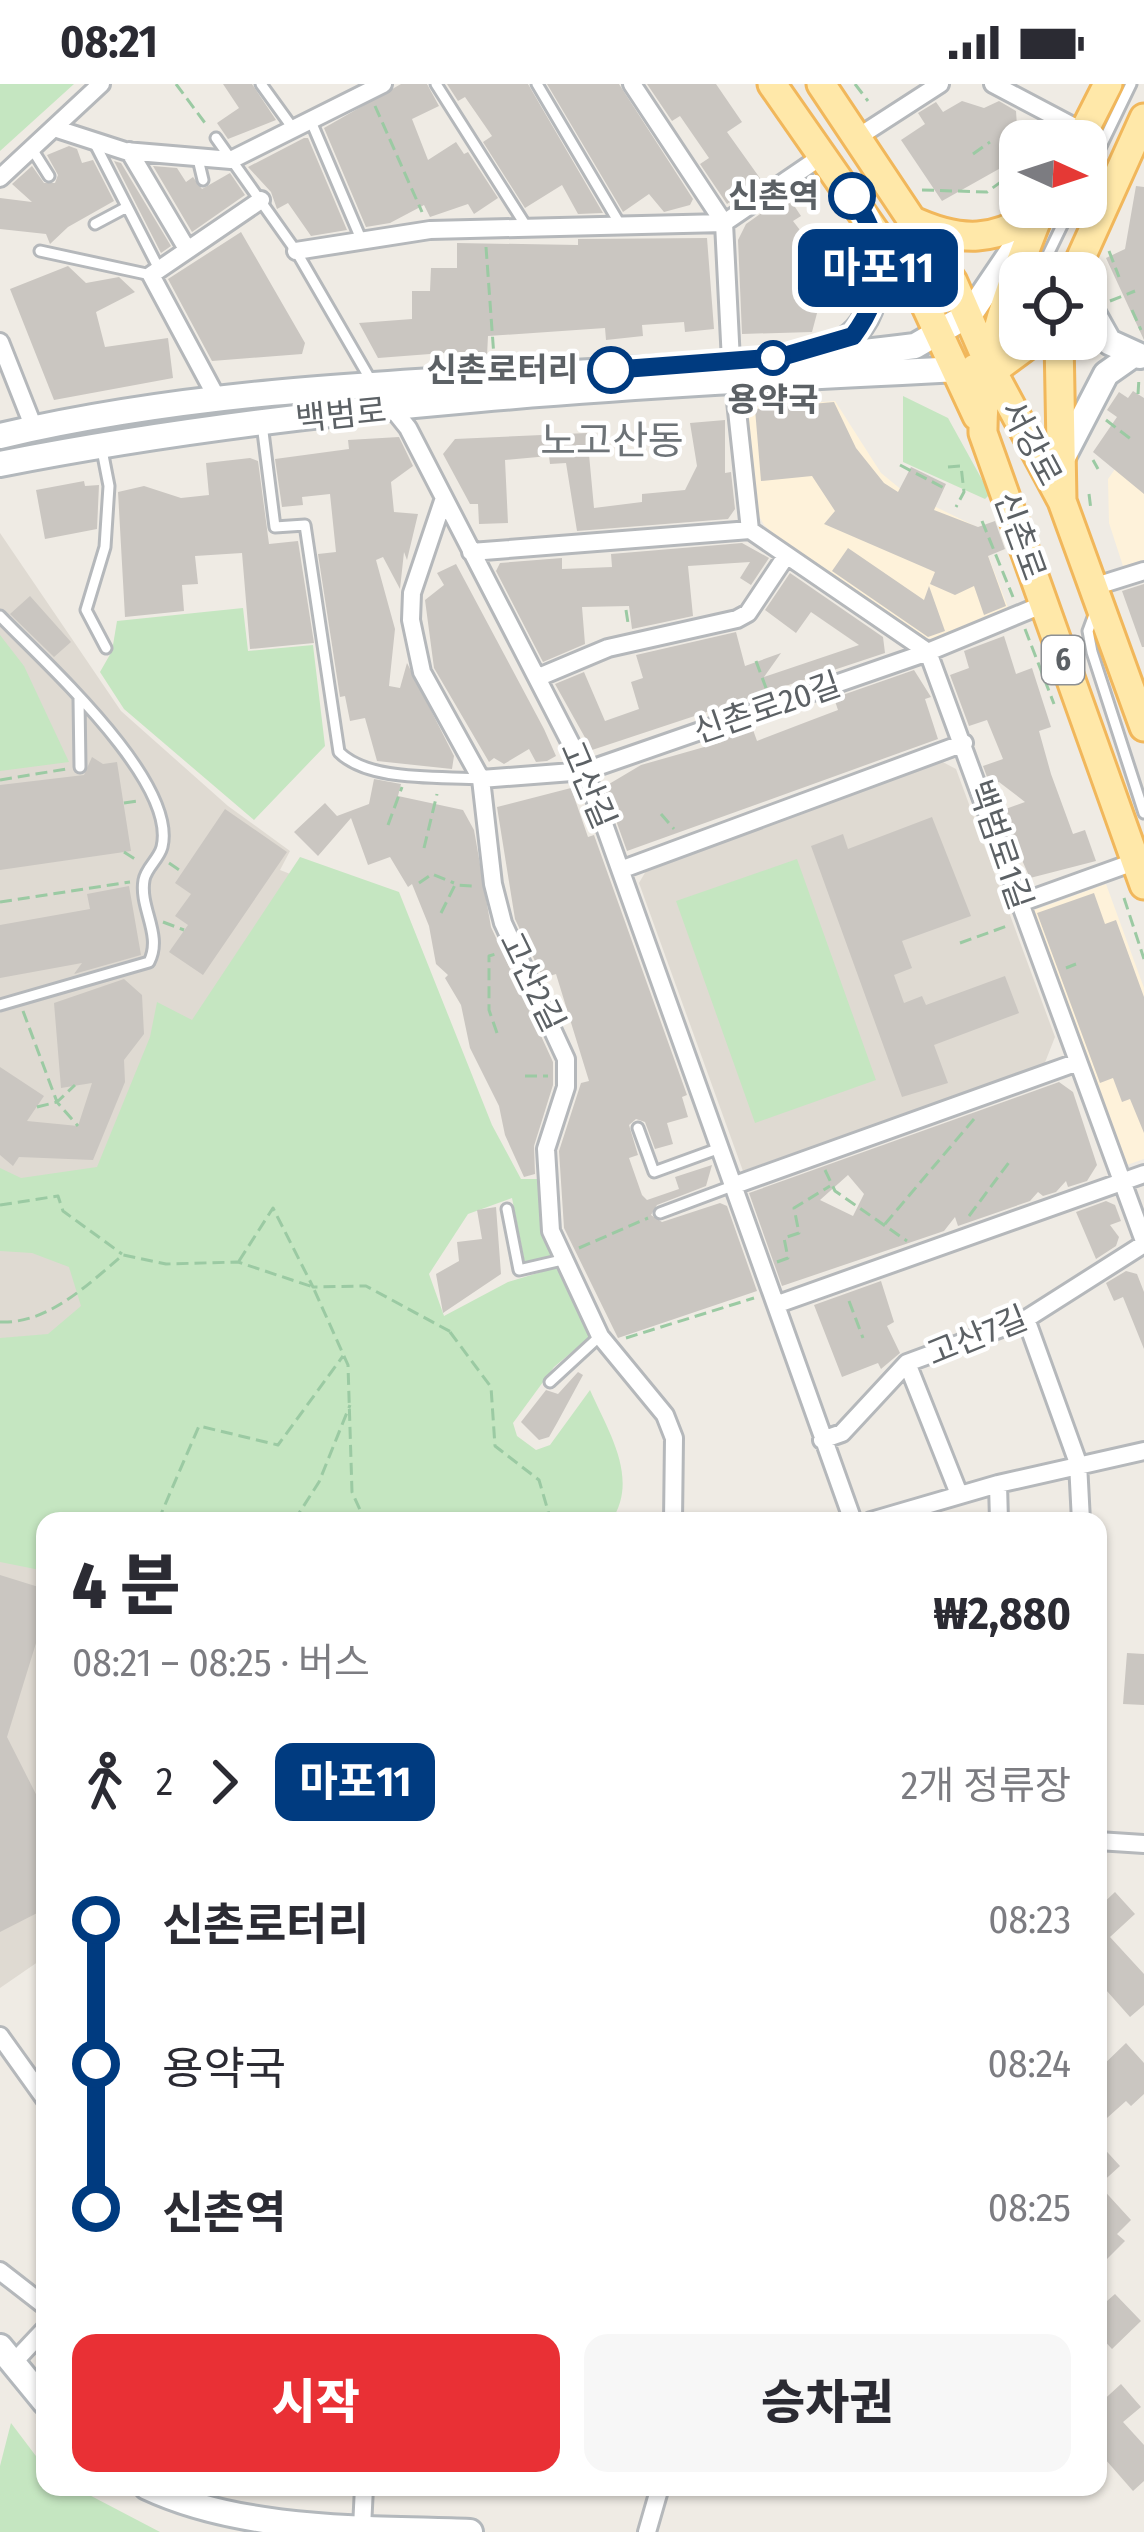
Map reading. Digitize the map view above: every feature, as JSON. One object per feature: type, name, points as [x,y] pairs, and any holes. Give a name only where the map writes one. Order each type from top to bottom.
[{"type":"main road","points":[[772,84],[823,155]]},
{"type":"main road","name":"서강로","points":[[820,84],[970,314],[1061,488]]},
{"type":"main road","points":[[1090,120],[1108,84]]},
{"type":"main road","points":[[1090,252],[1137,149],[1144,118]]},
{"type":"main road","name":"서강로","points":[[823,155],[943,335],[983,433]]},
{"type":"main road","points":[[910,219],[942,233],[984,238],[1016,228]]},
{"type":"main road","points":[[781,357],[837,345],[860,326],[878,274],[874,227]]},
{"type":"main road","name":"백범로","points":[[732,372],[781,357],[915,346],[943,335],[970,314],[1028,228]]},
{"type":"main road","name":"신촌로","points":[[1034,228],[983,385],[983,433],[1030,604],[1134,882]]},
{"type":"main road","points":[[1107,335],[1140,349]]},
{"type":"main road","points":[[1061,488],[1089,401],[1115,364],[1140,349]]},
{"type":"main road","name":"백범로","points":[[0,436],[217,398],[383,399],[732,372],[959,369],[999,355]]},
{"type":"main road","name":"신촌로","points":[[1059,360],[1061,488],[1144,727]]},
{"type":"main road","name":"백범로","points":[[0,464],[100,445],[262,424],[383,399]]},
{"type":"main road","points":[[6,2355],[36,2391]]},
{"type":"main road","points":[[166,2496],[193,2509],[245,2522],[470,2532]]},
{"type":"street","points":[[0,178],[58,129],[100,84]]},
{"type":"street","points":[[632,84],[724,223],[732,372],[751,530]]},
{"type":"street","points":[[858,137],[940,84]]},
{"type":"street","points":[[992,84],[1053,120]]},
{"type":"street","points":[[58,129],[129,152],[231,160],[376,88]]},
{"type":"street","points":[[129,152],[187,249]]},
{"type":"street","points":[[296,251],[430,230],[724,223],[823,155]]},
{"type":"street","points":[[217,398],[155,272],[261,200]]},
{"type":"street","points":[[0,342],[34,428]]},
{"type":"street","name":"고산길","points":[[383,399],[408,428],[585,771],[850,1512]]},
{"type":"street","name":"고산2길","points":[[445,498],[412,593],[411,620],[431,694],[481,778],[493,884],[503,923],[566,1059],[566,1087],[546,1149],[547,1211],[562,1259],[604,1340],[647,1387],[674,1438],[673,1512]]},
{"type":"street","points":[[471,552],[751,530],[928,652]]},
{"type":"street","points":[[539,676],[608,648],[737,619],[748,613],[787,556]]},
{"type":"street","name":"신촌로","points":[[1096,595],[1144,571]]},
{"type":"street","name":"신촌로20길","points":[[481,778],[585,771],[928,652],[1030,604]]},
{"type":"street","name":"백범로1길","points":[[928,652],[1144,1242]]},
{"type":"street","points":[[623,869],[964,743]]},
{"type":"street","points":[[1020,903],[1134,882]]},
{"type":"street","points":[[734,1185],[1078,1062]]},
{"type":"street","points":[[776,1298],[842,1282],[1144,1174]]},
{"type":"street","name":"고산7길","points":[[822,1440],[842,1433],[907,1364],[1026,1319],[1144,1242]]},
{"type":"street","points":[[1026,1319],[1078,1463],[1081,1512]]},
{"type":"street","points":[[907,1364],[959,1494]]},
{"type":"street","points":[[900,1512],[1078,1463],[1144,1451]]},
{"type":"street","points":[[998,1484],[999,1512]]},
{"type":"street","points":[[1107,1842],[1144,1844]]},
{"type":"street","points":[[0,2036],[36,2086]]},
{"type":"street","points":[[0,2271],[36,2299]]},
{"type":"street","points":[[6,2355],[36,2335]]},
{"type":"street","points":[[362,2528],[364,2496]]},
{"type":"street","points":[[646,2532],[657,2496]]},
{"type":"lane","points":[[260,84],[292,128]]},
{"type":"lane","points":[[436,84],[527,226]]},
{"type":"lane","points":[[537,84],[622,226]]},
{"type":"lane","points":[[1107,134],[1131,84]]},
{"type":"lane","points":[[310,118],[361,239]]},
{"type":"lane","points":[[216,138],[296,251],[383,399]]},
{"type":"lane","points":[[95,144],[155,272]]},
{"type":"lane","points":[[32,149],[49,176]]},
{"type":"lane","points":[[198,159],[203,180]]},
{"type":"lane","points":[[95,224],[127,207]]},
{"type":"lane","points":[[40,251],[155,272]]},
{"type":"lane","points":[[990,359],[999,344]]},
{"type":"lane","points":[[262,424],[275,527],[305,525],[335,740],[345,758],[358,764],[481,778]]},
{"type":"lane","points":[[100,445],[109,486],[105,547],[86,610],[106,648]]},
{"type":"lane","points":[[1096,595],[1088,631],[1092,652],[1144,813]]},
{"type":"lane","points":[[0,616],[136,760],[160,821],[162,847],[144,879],[155,950],[149,962],[0,1005]]},
{"type":"lane","points":[[79,699],[80,767]]},
{"type":"lane","points":[[638,1128],[654,1172],[720,1148]]},
{"type":"lane","points":[[660,1213],[734,1185]]},
{"type":"lane","points":[[506,1209],[519,1270],[562,1259]]},
{"type":"lane","points":[[550,1382],[604,1340]]},
{"type":"path","points":[[176,84],[216,138]]},
{"type":"path","points":[[855,84],[868,101]]},
{"type":"path","points":[[376,88],[430,230]]},
{"type":"path","points":[[973,154],[990,142]]},
{"type":"path","points":[[921,190],[987,192],[999,184]]},
{"type":"path","points":[[485,227],[494,360]]},
{"type":"path","points":[[1103,252],[1108,248]]},
{"type":"path","points":[[1111,256],[1119,278]]},
{"type":"path","points":[[1107,297],[1135,291]]},
{"type":"path","points":[[1107,305],[1113,310]]},
{"type":"path","points":[[1132,310],[1140,349],[1138,394]]},
{"type":"path","points":[[1095,412],[1132,440]]},
{"type":"path","points":[[1093,460],[1098,469]]},
{"type":"path","points":[[900,465],[944,488]]},
{"type":"path","points":[[948,467],[961,466],[964,492],[956,507]]},
{"type":"path","points":[[982,521],[1030,604]]},
{"type":"path","points":[[756,661],[772,706]]},
{"type":"path","points":[[0,780],[80,767]]},
{"type":"path","points":[[388,825],[403,781]]},
{"type":"path","points":[[424,848],[438,786]]},
{"type":"path","points":[[661,814],[686,845]]},
{"type":"path","points":[[419,883],[432,874],[468,887]]},
{"type":"path","points":[[0,902],[144,879]]},
{"type":"path","points":[[1134,882],[1144,959]]},
{"type":"path","points":[[441,913],[455,884]]},
{"type":"path","points":[[150,917],[184,930]]},
{"type":"path","points":[[961,943],[1012,924]]},
{"type":"path","points":[[497,1033],[489,1010],[489,956],[500,953],[507,958]]},
{"type":"path","points":[[18,998],[57,1102],[77,1126]]},
{"type":"path","points":[[525,1076],[538,1077]]},
{"type":"path","points":[[37,1107],[57,1102],[75,1085]]},
{"type":"path","points":[[885,1224],[965,1131],[976,1115],[973,1100]]},
{"type":"path","points":[[820,1154],[832,1186],[920,1255]]},
{"type":"path","points":[[975,1235],[969,1214],[1010,1161]]},
{"type":"path","points":[[764,1266],[788,1258],[784,1238],[800,1233],[794,1208],[832,1186]]},
{"type":"path","points":[[0,1205],[58,1196],[63,1211],[124,1255],[166,1264],[238,1262],[313,1287],[366,1286],[450,1331],[491,1387],[495,1446],[539,1480],[548,1512]]},
{"type":"path","points":[[238,1262],[273,1208],[344,1354],[352,1492],[361,1512]]},
{"type":"path","points":[[586,1245],[660,1213]]},
{"type":"path","points":[[0,1322],[14,1322],[68,1302],[124,1255]]},
{"type":"path","points":[[842,1282],[863,1338]]},
{"type":"path","points":[[604,1340],[776,1298]]},
{"type":"path","points":[[162,1512],[200,1426],[278,1445],[344,1354]]},
{"type":"path","points":[[301,1512],[319,1482],[350,1403]]},
{"type":"shaded area","points":[[835,401],[881,473],[903,491],[977,527],[1009,610],[935,639],[919,637],[812,569],[764,525],[756,511],[746,408]]},
{"type":"shaded area","points":[[1144,428],[1144,560],[1123,566],[1109,523],[1108,479]]},
{"type":"shaded area","points":[[0,533],[121,711],[228,806],[290,851],[280,870],[400,917],[50,1512],[36,1512],[36,1963],[0,1988]]},
{"type":"shaded area","points":[[937,759],[956,769],[1055,1037],[1044,1065],[743,1171],[639,883],[650,864]]},
{"type":"shaded area","points":[[1106,884],[1144,988],[1144,1159],[1121,1167],[1029,912]]},
{"type":"green space","points":[[0,84],[74,84],[0,151]]},
{"type":"green space","points":[[903,396],[948,418],[990,494],[985,499],[903,462]]},
{"type":"green space","points":[[243,608],[248,651],[313,645],[325,746],[254,820],[124,709],[100,672],[112,651],[117,621]]},
{"type":"green space","points":[[0,635],[24,666],[69,762],[0,771]]},
{"type":"green space","points":[[300,857],[399,892],[492,1125],[521,1179],[538,1179],[541,1217],[554,1257],[525,1264],[512,1198],[468,1214],[429,1274],[444,1316],[508,1282],[558,1267],[591,1336],[554,1367],[513,1423],[517,1436],[536,1450],[550,1445],[590,1390],[622,1472],[616,1512],[36,1512],[36,1569],[0,1562],[0,1338],[48,1334],[81,1306],[69,1267],[32,1253],[0,1251],[0,1168],[21,1178],[97,1167],[150,1037],[157,1002],[192,1020]]},
{"type":"green space","points":[[797,859],[876,1080],[755,1123],[676,901]]},
{"type":"green space","points":[[11,2423],[36,2456],[36,2496],[91,2496],[160,2532],[0,2532],[0,2466]]},
{"type":"building","points":[[223,84],[252,84],[276,120],[228,139],[217,123],[239,108]]},
{"type":"building","points":[[401,84],[427,84],[439,106],[412,119],[428,160],[456,142],[464,154],[468,152],[498,198],[474,214],[468,204],[430,217],[424,205],[390,223],[366,227],[324,128]]},
{"type":"building","points":[[447,84],[528,84],[603,213],[578,214],[562,185],[525,208],[483,142],[492,136],[465,97],[458,101]]},
{"type":"building","points":[[547,84],[619,84],[693,199],[690,205],[664,212],[649,194],[623,212]]},
{"type":"building","points":[[647,84],[716,84],[742,122],[727,132],[762,181],[727,204],[700,164],[709,158],[680,116],[672,121]]},
{"type":"building","points":[[962,101],[984,108],[999,101],[1016,111],[1017,120],[999,120],[999,169],[942,201],[901,140],[925,124],[918,113],[936,102],[943,112]]},
{"type":"building","points":[[308,138],[347,230],[311,236],[288,203],[277,209],[271,192],[248,167]]},
{"type":"building","points":[[69,146],[77,149],[82,163],[93,160],[114,201],[68,227],[50,244],[46,234],[0,229],[0,198],[32,202],[12,184],[32,166],[44,183],[55,183],[58,175],[47,155]]},
{"type":"building","points":[[114,161],[121,163],[171,246],[161,253]]},
{"type":"building","points":[[153,166],[177,168],[186,182],[193,177],[202,189],[230,173],[245,195],[192,232]]},
{"type":"building","points":[[1136,186],[1144,187],[1144,340],[1107,260],[1125,249]]},
{"type":"building","points":[[787,195],[801,216],[793,221],[829,268],[812,332],[742,334],[738,240],[746,224]]},
{"type":"building","points":[[241,232],[305,343],[302,354],[212,361],[168,279]]},
{"type":"building","points":[[707,238],[714,329],[685,332],[684,322],[642,325],[643,336],[606,340],[605,328],[488,336],[487,356],[456,352],[378,358],[359,323],[412,319],[412,291],[430,291],[431,268],[457,268],[457,243],[578,245],[578,239]]},
{"type":"building","points":[[68,266],[86,283],[119,277],[135,292],[96,312],[105,347],[168,338],[173,378],[54,400],[10,289]]},
{"type":"building","points":[[1133,391],[1144,398],[1144,494],[1093,452],[1117,417],[1107,410],[1119,392],[1128,398]]},
{"type":"building","points":[[834,402],[856,448],[884,483],[898,492],[911,467],[946,484],[934,510],[978,527],[995,521],[1005,549],[988,556],[1006,606],[984,615],[974,586],[955,595],[930,584],[935,572],[824,524],[835,511],[812,476],[761,481],[755,409]]},
{"type":"building","points":[[725,420],[725,473],[731,472],[735,509],[728,519],[577,531],[566,463],[550,464],[549,456],[505,460],[508,523],[479,524],[478,504],[470,504],[443,454],[455,439],[587,433],[594,508],[642,502],[642,494],[685,490],[697,466],[690,423]]},
{"type":"building","points":[[399,437],[413,466],[391,482],[394,512],[418,514],[407,560],[404,552],[400,589],[383,557],[376,560],[395,629],[389,686],[400,688],[407,663],[454,756],[452,769],[377,761],[365,718],[350,721],[345,696],[340,697],[318,554],[336,552],[330,494],[302,497],[303,505],[282,507],[275,459],[349,449],[348,440]]},
{"type":"building","points":[[258,461],[269,544],[298,541],[314,643],[250,649],[242,553],[195,556],[198,584],[182,585],[184,611],[125,617],[118,492],[144,486],[181,498],[209,495],[206,463]]},
{"type":"building","points":[[84,481],[85,486],[99,485],[97,529],[45,539],[36,490]]},
{"type":"building","points":[[742,543],[769,558],[751,585],[740,578],[750,562],[688,566],[693,616],[632,629],[629,606],[582,607],[585,644],[543,662],[496,571],[500,563],[562,558],[562,569],[612,567],[611,554]]},
{"type":"building","points":[[848,548],[924,600],[929,586],[945,631],[928,637],[832,571]]},
{"type":"building","points":[[456,564],[544,729],[556,756],[547,761],[536,762],[529,749],[504,764],[494,758],[489,762],[434,668],[425,600],[444,585],[437,573]]},
{"type":"building","points":[[790,573],[883,637],[885,653],[592,750],[555,684],[584,672],[605,721],[639,709],[631,682],[643,678],[636,655],[736,632],[745,666],[781,653],[764,677],[859,645],[811,612],[796,633],[765,610]]},
{"type":"building","points":[[1144,584],[1144,647],[1142,647],[1122,591]]},
{"type":"building","points":[[30,596],[71,642],[54,657],[10,614]]},
{"type":"building","points":[[1004,636],[1016,674],[1032,668],[1051,727],[1039,731],[1051,774],[1073,834],[1085,830],[1096,861],[1030,878],[1000,811],[1025,802],[999,782],[990,785],[983,766],[1003,759],[987,720],[969,726],[950,675],[969,668],[964,651]]},
{"type":"building","points":[[914,670],[931,697],[925,699],[938,739],[627,851],[604,787],[641,765],[722,742],[721,737],[752,727],[757,741],[838,710],[834,698]]},
{"type":"building","points":[[92,757],[103,764],[117,762],[131,851],[0,870],[0,785],[84,775]]},
{"type":"building","points":[[374,779],[401,784],[398,796],[463,810],[474,830],[491,927],[553,1062],[553,1085],[534,1146],[535,1174],[524,1177],[505,1135],[499,1106],[470,1048],[461,1005],[445,978],[448,975],[436,964],[429,926],[412,884],[408,887],[390,857],[368,865],[351,818],[318,856],[294,832],[325,803],[337,816],[369,804]]},
{"type":"building","points":[[571,788],[588,837],[594,835],[687,1095],[682,1097],[688,1117],[667,1123],[673,1144],[655,1149],[645,1122],[636,1119],[629,1125],[638,1155],[629,1158],[642,1195],[647,1200],[679,1189],[675,1177],[712,1165],[706,1186],[657,1205],[651,1215],[662,1222],[720,1203],[727,1206],[757,1291],[618,1338],[564,1228],[559,1151],[581,1083],[589,1081],[556,974],[543,978],[515,919],[497,807]]},
{"type":"building","points":[[225,809],[287,852],[203,975],[169,952],[188,925],[175,916],[191,894],[175,883]]},
{"type":"building","points":[[932,817],[971,916],[902,941],[912,968],[894,975],[904,1003],[922,996],[926,1005],[1005,976],[1019,1013],[934,1045],[948,1083],[902,1097],[811,846],[843,834],[848,849]]},
{"type":"building","points":[[129,886],[141,955],[74,974],[82,963],[0,978],[0,925],[90,909],[87,894]]},
{"type":"building","points":[[1094,893],[1105,924],[1116,920],[1144,997],[1144,1133],[1130,1099],[1122,1102],[1113,1078],[1100,1083],[1037,913]]},
{"type":"building","points":[[124,979],[142,995],[144,1034],[124,1060],[125,1082],[93,1160],[19,1157],[13,1166],[0,1155],[0,1067],[44,1096],[27,1121],[78,1126],[92,1083],[61,1088],[54,1003]]},
{"type":"building","points":[[1059,1082],[1073,1092],[1097,1165],[1087,1181],[1068,1187],[1066,1181],[1056,1192],[1043,1196],[1038,1192],[1030,1201],[958,1226],[955,1217],[944,1231],[782,1286],[749,1193]],"holes":[[[848,1175],[864,1194],[853,1216],[820,1200]]]},
{"type":"building","points":[[1106,1201],[1115,1205],[1121,1221],[1110,1225],[1119,1237],[1116,1246],[1096,1259],[1076,1212]]},
{"type":"building","points":[[496,1207],[501,1274],[443,1313],[436,1274],[459,1261],[457,1242],[482,1239],[477,1210]]},
{"type":"building","points":[[1126,1271],[1137,1274],[1144,1292],[1144,1349],[1123,1297],[1114,1301],[1106,1283]]},
{"type":"building","points":[[881,1281],[894,1322],[887,1326],[900,1353],[881,1369],[878,1363],[842,1377],[814,1305]]},
{"type":"building","points":[[578,1372],[583,1375],[549,1437],[539,1440],[521,1422],[546,1390],[558,1394]]},
{"type":"building","points":[[0,1575],[36,1586],[36,1643],[7,1737],[36,1794],[36,1914],[0,1932]]},
{"type":"building","points":[[1127,1653],[1144,1654],[1144,1705],[1123,1704]]},
{"type":"building","points":[[1115,1892],[1135,1914],[1110,1937],[1144,1974],[1144,2005],[1130,2017],[1107,1991],[1107,1900]]},
{"type":"building","points":[[1126,2043],[1144,2063],[1144,2094],[1131,2106],[1126,2101],[1107,2118],[1107,2061]]},
{"type":"building","points":[[1107,2152],[1120,2166],[1107,2178]]},
{"type":"building","points":[[1107,2194],[1131,2220],[1117,2234],[1125,2241],[1107,2259]]},
{"type":"building","points":[[1115,2294],[1141,2321],[1112,2349],[1107,2344],[1107,2301]]},
{"type":"building","points":[[1121,2384],[1141,2407],[1123,2422],[1144,2445],[1144,2481],[1133,2491],[1107,2461],[1107,2397]]},
{"type":"bus line","name":"마포11","points":[[611,370],[781,357],[837,345],[853,336],[874,295],[879,259],[874,227],[852,196]]},
{"type":"place","name":"신촌역","points":[[852,196]]},
{"type":"place","name":"용약국","points":[[773,358]]},
{"type":"place","name":"신촌로터리","points":[[611,370]]},
{"type":"district","name":"노고산동","points":[[612,441]]}]
